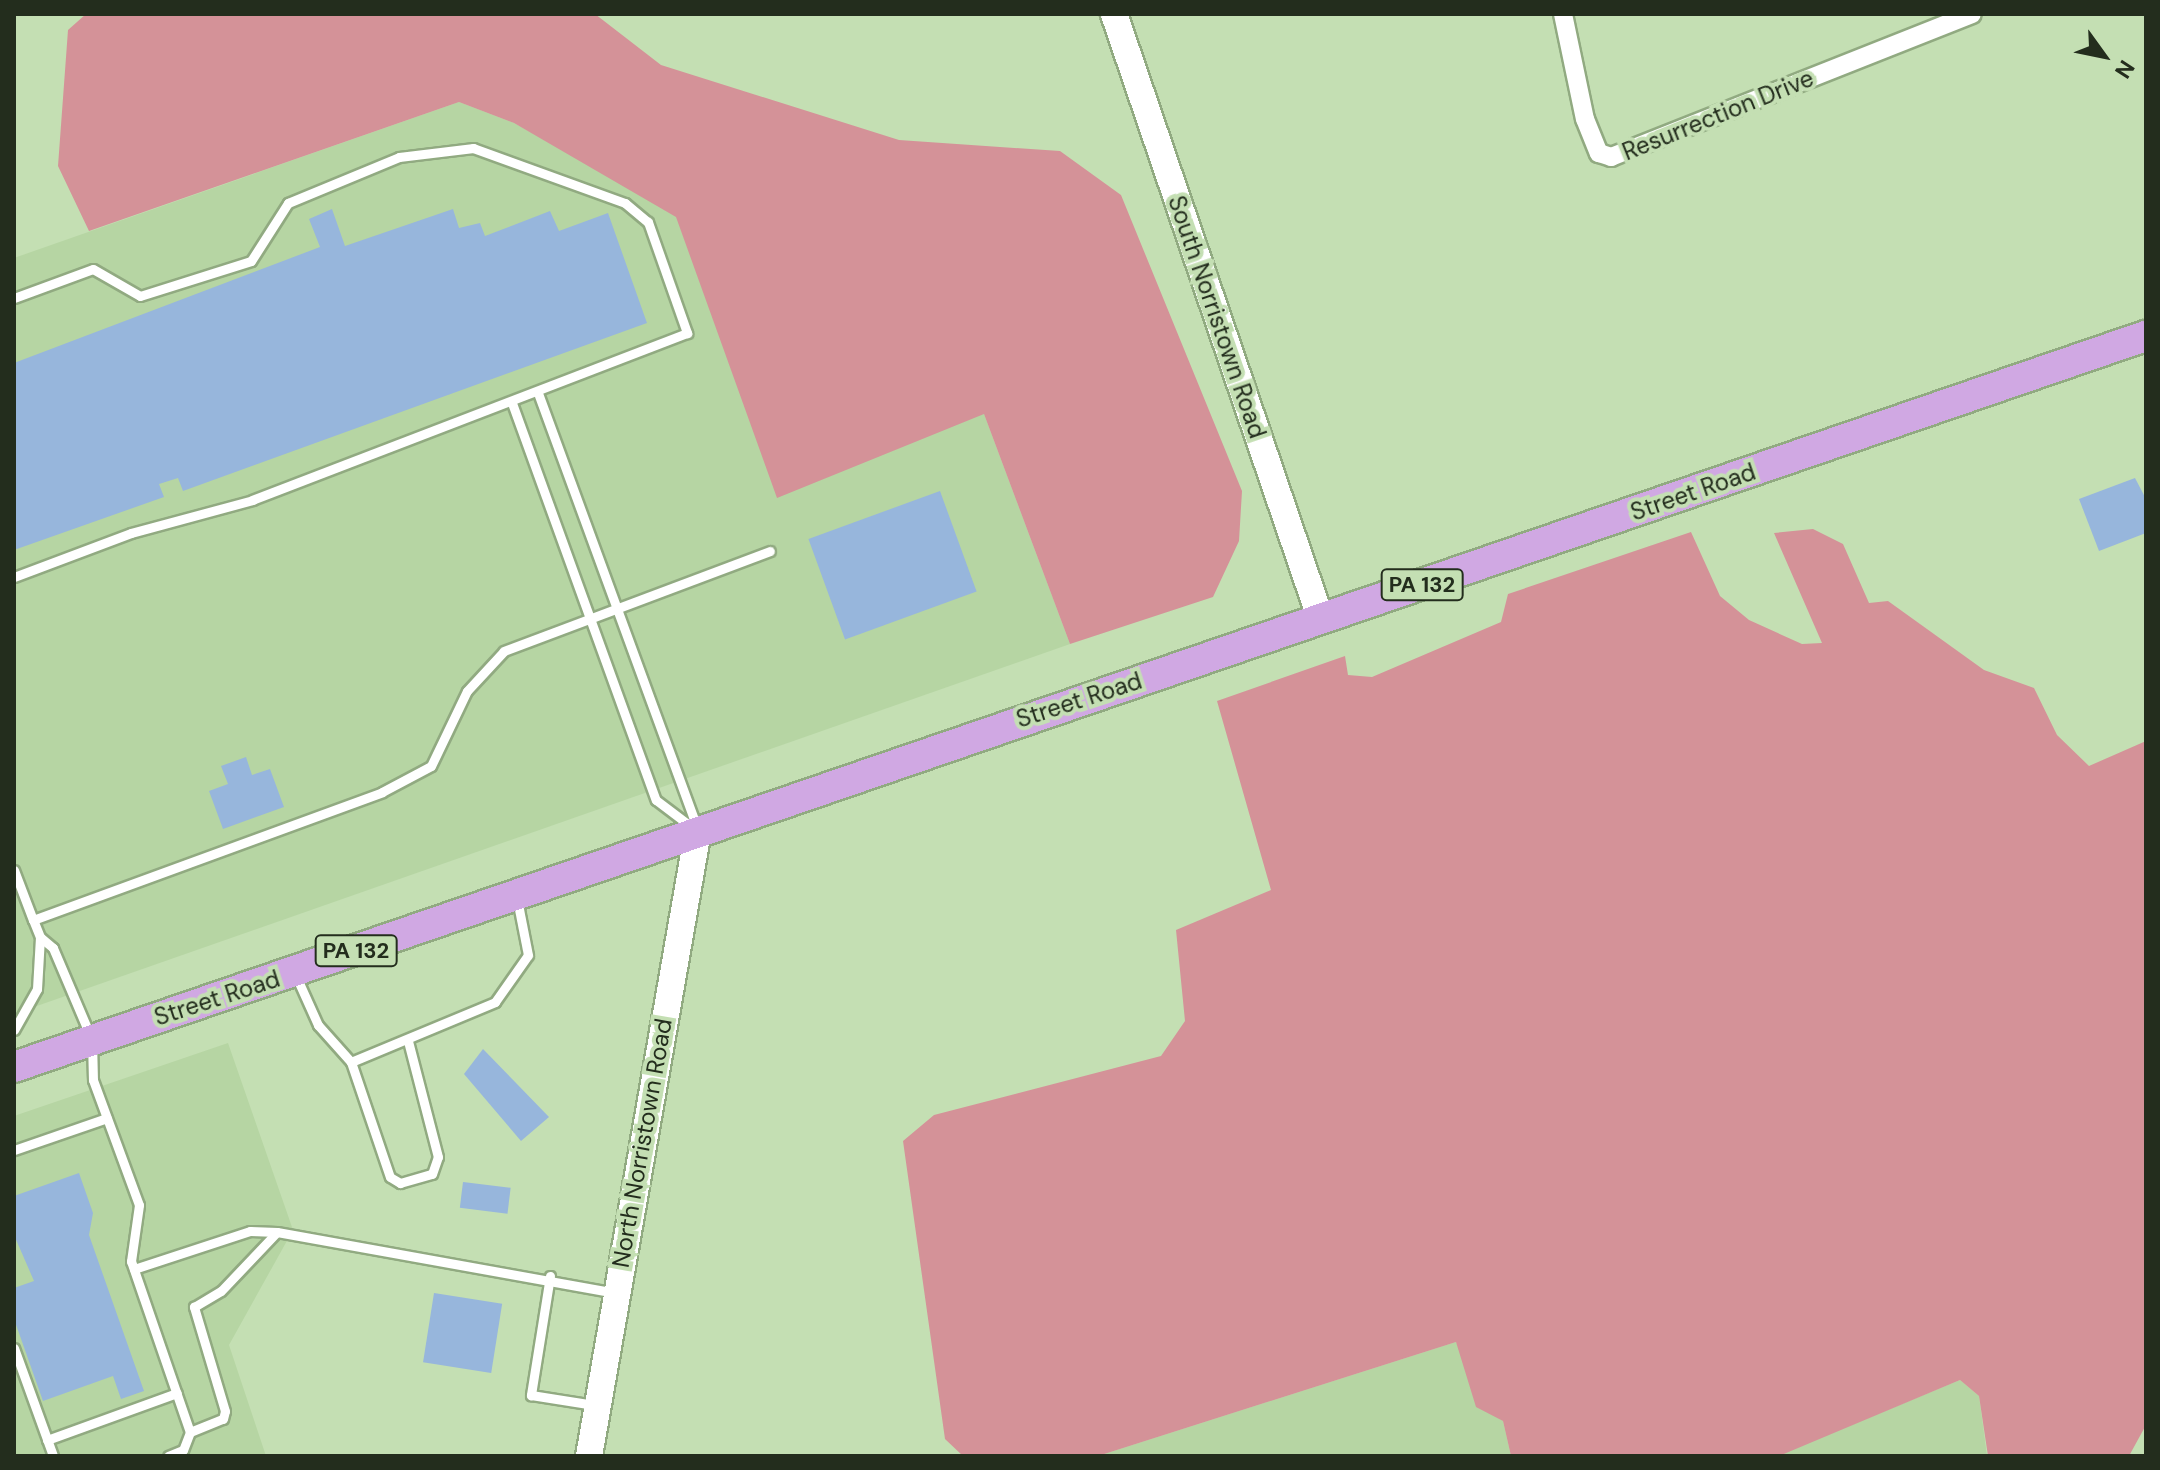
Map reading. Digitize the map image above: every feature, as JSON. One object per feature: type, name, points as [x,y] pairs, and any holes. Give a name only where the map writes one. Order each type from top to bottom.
[{"type":"main road","name":"Street Road","points":[[14,1067],[2146,336]]},
{"type":"street","name":"South Norristown Road","points":[[1114,14],[1321,620]]},
{"type":"street","name":"Resurrection Drive","points":[[1563,14],[1585,119],[1599,153],[1611,157],[1972,14]]},
{"type":"street","name":"North Norristown Road","points":[[589,1456],[698,831]]},
{"type":"lane","points":[[14,298],[93,269],[140,296],[251,261],[288,203],[399,157],[473,148],[625,203],[648,222],[687,333],[538,393],[245,503],[131,533],[14,577]]},
{"type":"lane","points":[[538,393],[614,609],[698,831]]},
{"type":"lane","points":[[512,403],[656,800],[698,831]]},
{"type":"lane","points":[[33,920],[416,776],[444,748],[467,691],[491,661],[590,617],[770,551]]},
{"type":"lane","points":[[14,870],[40,937],[37,989],[14,1030]]},
{"type":"lane","points":[[351,1062],[483,1013],[510,987],[528,955],[516,896]]},
{"type":"lane","points":[[40,937],[53,948],[92,1040],[93,1080],[139,1205],[134,1269],[190,1432],[183,1450],[168,1456]]},
{"type":"lane","points":[[295,972],[318,1025],[351,1062],[390,1177],[400,1183],[432,1174],[438,1157],[408,1041]]},
{"type":"lane","points":[[14,1150],[107,1118]]},
{"type":"lane","points":[[134,1269],[250,1231],[277,1232],[550,1276],[615,1293]]},
{"type":"lane","points":[[190,1432],[223,1419],[225,1411],[194,1307],[221,1291],[277,1232]]},
{"type":"lane","points":[[550,1276],[531,1395],[597,1406]]},
{"type":"lane","points":[[14,1348],[53,1456]]},
{"type":"lane","points":[[47,1440],[177,1393]]},
{"type":"shaded area","points":[[86,14],[595,14],[661,65],[899,140],[1060,151],[1121,195],[1242,491],[1239,541],[1213,597],[1070,644],[984,414],[777,498],[676,217],[514,123],[459,102],[89,231],[58,166],[68,30]]},
{"type":"shaded area","points":[[459,102],[514,123],[680,214],[984,414],[1070,644],[14,1014],[14,258]]},
{"type":"shaded area","points":[[1813,529],[1843,544],[1869,603],[1888,601],[1984,670],[2034,688],[2057,735],[2089,766],[2146,741],[2146,1425],[2129,1456],[1988,1456],[1979,1396],[1960,1380],[1779,1456],[1511,1456],[1503,1421],[1476,1407],[1456,1342],[1098,1456],[963,1456],[945,1439],[903,1141],[934,1115],[1161,1056],[1185,1021],[1176,930],[1271,890],[1217,701],[1345,656],[1348,675],[1372,677],[1501,622],[1508,594],[1691,532],[1720,596],[1749,620],[1802,644],[1822,643],[1774,533]]},
{"type":"shaded area","points":[[228,1043],[293,1230],[229,1345],[266,1456],[14,1456],[14,1116]]},
{"type":"shaded area","points":[[1456,1342],[1488,1411],[1503,1421],[1511,1456],[1098,1456]]},
{"type":"shaded area","points":[[1960,1380],[1979,1396],[1987,1456],[1776,1456]]},
{"type":"building","points":[[332,209],[345,246],[453,209],[459,228],[480,223],[485,236],[550,211],[559,231],[608,213],[647,323],[183,491],[178,478],[159,484],[164,497],[14,550],[14,363],[320,247],[309,219]]},
{"type":"building","points":[[2135,478],[2146,499],[2146,533],[2099,551],[2079,499]]},
{"type":"building","points":[[940,491],[977,592],[845,639],[808,539]]},
{"type":"building","points":[[246,757],[252,775],[270,769],[284,807],[223,829],[209,791],[228,784],[221,766]]},
{"type":"building","points":[[483,1049],[549,1117],[521,1141],[464,1074]]},
{"type":"building","points":[[79,1173],[93,1213],[89,1235],[144,1391],[121,1399],[113,1376],[43,1401],[14,1319],[14,1288],[34,1281],[14,1235],[14,1196]]},
{"type":"building","points":[[463,1182],[511,1188],[507,1214],[460,1208]]},
{"type":"building","points":[[434,1293],[502,1304],[491,1373],[423,1362]]}]
